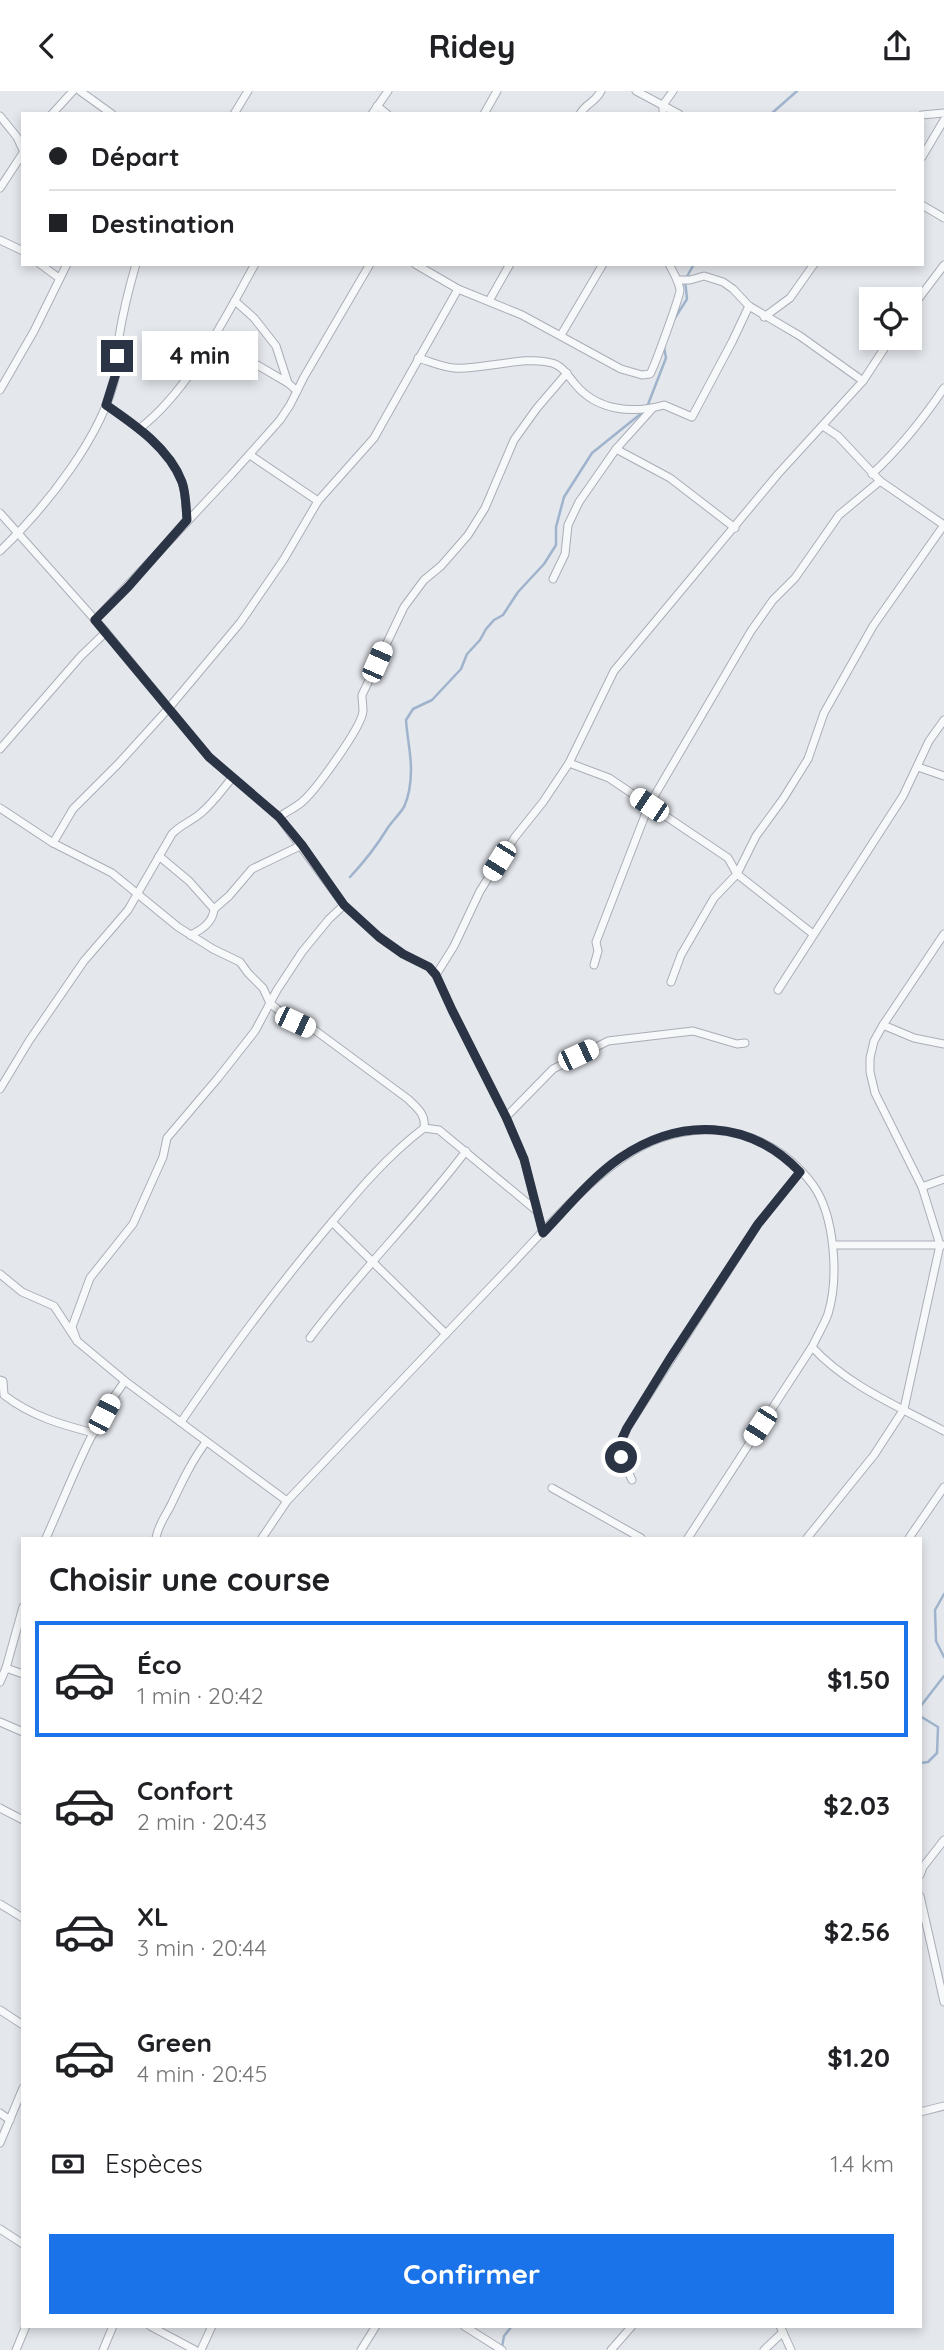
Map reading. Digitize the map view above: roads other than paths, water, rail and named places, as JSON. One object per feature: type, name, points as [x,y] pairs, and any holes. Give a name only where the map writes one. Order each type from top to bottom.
[{"type":"street","points":[[54,112],[73,91]]},
{"type":"street","points":[[80,91],[109,112]]},
{"type":"street","points":[[235,112],[248,91]]},
{"type":"street","points":[[375,110],[388,91]]},
{"type":"street","points":[[485,112],[497,91]]},
{"type":"street","points":[[582,112],[594,102],[601,91]]},
{"type":"street","points":[[636,91],[675,112]]},
{"type":"street","points":[[663,112],[663,105],[673,91]]},
{"type":"street","points":[[924,115],[944,113]]},
{"type":"street","points":[[0,116],[21,146]]},
{"type":"street","points":[[924,154],[944,120]]},
{"type":"street","points":[[0,188],[21,154]]},
{"type":"street","points":[[924,206],[944,218]]},
{"type":"street","points":[[0,240],[21,250]]},
{"type":"street","points":[[922,294],[944,265]]},
{"type":"street","points":[[43,266],[59,278]]},
{"type":"street","points":[[0,390],[34,331],[66,266]]},
{"type":"street","points":[[0,551],[52,494],[84,446],[106,405],[116,373],[126,296],[135,266]]},
{"type":"street","points":[[139,429],[164,407],[217,335],[254,266]]},
{"type":"street","points":[[95,620],[280,420],[369,266]]},
{"type":"street","points":[[419,266],[458,289],[522,315],[621,369],[642,375],[650,373],[655,367],[665,331],[677,305],[680,292],[670,266]]},
{"type":"street","points":[[431,273],[435,266]]},
{"type":"street","points":[[489,301],[509,266]]},
{"type":"street","points":[[561,335],[602,266]]},
{"type":"street","points":[[764,317],[790,298],[813,266]]},
{"type":"street","points":[[677,280],[704,276],[713,278],[733,289],[764,317],[800,337],[863,381]]},
{"type":"street","points":[[53,843],[72,809],[169,709],[240,623],[298,538],[318,501],[374,438],[458,289]]},
{"type":"street","points":[[235,301],[254,318],[276,346],[288,383]]},
{"type":"street","points":[[418,358],[452,368],[553,363],[567,373],[582,392],[611,408],[652,409],[664,405],[692,417],[749,306]]},
{"type":"street","points":[[217,335],[247,359],[298,391]]},
{"type":"street","points":[[436,975],[454,946],[480,891],[569,763],[614,671],[778,474],[863,381],[883,350]]},
{"type":"street","points":[[279,817],[302,802],[317,787],[329,769],[360,720],[363,711],[362,695],[404,607],[424,580],[448,559],[468,535],[485,508],[514,440],[567,373]]},
{"type":"street","points":[[872,474],[921,420],[944,388]]},
{"type":"street","points":[[106,405],[139,429],[174,467],[183,484],[187,520]]},
{"type":"street","points":[[553,579],[565,554],[568,525],[579,502],[617,449],[652,409]]},
{"type":"street","points":[[671,982],[681,955],[714,898],[737,874],[755,835],[783,799],[808,759],[824,713],[873,625],[944,525],[880,481],[838,436],[823,425]]},
{"type":"street","points":[[617,449],[670,478],[734,528]]},
{"type":"street","points":[[250,454],[318,501]]},
{"type":"street","points":[[594,965],[598,951],[596,942],[649,805],[751,631],[774,600],[795,578],[839,515],[880,481]]},
{"type":"street","points":[[0,513],[106,632],[209,757],[279,817],[344,905],[379,937],[403,954],[429,967],[436,975],[524,1159],[543,1233]]},
{"type":"street","points":[[0,749],[81,656],[106,632]]},
{"type":"street","points":[[778,990],[884,826],[918,767],[929,741],[944,720]]},
{"type":"street","points":[[569,763],[609,778],[728,858],[737,874],[813,934]]},
{"type":"street","points":[[918,767],[944,776]]},
{"type":"street","points":[[0,1089],[84,961],[128,910],[178,827],[204,811],[232,778]]},
{"type":"street","points":[[0,808],[53,843],[102,867],[121,880],[151,908],[190,935],[240,962],[263,988],[270,1003],[295,1022],[316,1031],[408,1099],[421,1112],[425,1120],[424,1128]]},
{"type":"street","points":[[190,935],[209,922],[214,909],[229,896],[251,869],[302,845]]},
{"type":"street","points":[[159,856],[189,881],[214,909]]},
{"type":"street","points":[[77,1341],[72,1327],[90,1278],[133,1224],[163,1157],[167,1138],[255,1031],[302,952],[344,905]]},
{"type":"street","points":[[808,1537],[874,1455],[904,1409],[942,1245],[922,1187],[875,1093],[870,1058],[874,1041],[883,1025],[944,934]]},
{"type":"street","points":[[883,1025],[914,1038],[944,1044]]},
{"type":"street","points":[[506,1117],[553,1069],[608,1041],[693,1031],[737,1044],[745,1043]]},
{"type":"street","points":[[181,1422],[296,1264],[363,1184],[400,1146],[424,1128],[439,1130],[537,1211]]},
{"type":"street","points":[[263,1537],[287,1501],[543,1233],[619,1158],[673,1134],[717,1129],[739,1132],[771,1147],[786,1157],[813,1186],[826,1210],[833,1245],[833,1291],[828,1315],[812,1347],[689,1537]]},
{"type":"street","points":[[310,1339],[466,1151]]},
{"type":"street","points":[[632,1480],[618,1451],[627,1428],[758,1224],[800,1172]]},
{"type":"street","points":[[922,1187],[944,1179]]},
{"type":"street","points":[[332,1222],[446,1334]]},
{"type":"street","points":[[833,1245],[942,1245]]},
{"type":"street","points":[[0,1273],[22,1292],[54,1306],[77,1341],[125,1381],[287,1501]]},
{"type":"street","points":[[812,1347],[856,1384],[944,1431]]},
{"type":"street","points":[[0,1380],[3,1381],[4,1395],[18,1406],[53,1423],[94,1433]]},
{"type":"street","points":[[46,1537],[79,1462],[114,1395],[125,1381]]},
{"type":"street","points":[[156,1537],[159,1526],[192,1461],[206,1442]]},
{"type":"street","points":[[910,1537],[944,1487]]},
{"type":"street","points":[[552,1488],[638,1537]]},
{"type":"street","points":[[0,1682],[21,1614]]},
{"type":"street","points":[[6,1668],[21,1673]]},
{"type":"street","points":[[0,1722],[21,1731]]},
{"type":"street","points":[[0,1808],[21,1819]]},
{"type":"street","points":[[922,1870],[944,1840]]},
{"type":"street","points":[[0,1904],[21,1917]]},
{"type":"street","points":[[922,1905],[944,2001]]},
{"type":"street","points":[[0,2010],[21,2024]]},
{"type":"street","points":[[0,2143],[21,2093]]},
{"type":"street","points":[[922,2112],[944,2106]]},
{"type":"street","points":[[0,2113],[10,2120]]},
{"type":"street","points":[[0,2229],[21,2243]]},
{"type":"street","points":[[16,2350],[25,2328]]},
{"type":"street","points":[[103,2350],[112,2328]]},
{"type":"street","points":[[154,2328],[195,2350]]},
{"type":"street","points":[[201,2350],[211,2328]]},
{"type":"street","points":[[361,2350],[375,2328]]},
{"type":"street","points":[[467,2328],[499,2348]]},
{"type":"street","points":[[611,2350],[630,2328]]},
{"type":"street","points":[[764,2350],[781,2329],[791,2350]]},
{"type":"waterway","points":[[773,112],[797,91]]},
{"type":"waterway","points":[[673,321],[687,299],[685,280],[693,266]]},
{"type":"waterway","points":[[647,407],[666,358],[664,347]]},
{"type":"waterway","points":[[350,877],[406,803],[411,769],[406,720],[413,709],[432,700],[461,669],[467,654],[486,629],[503,615],[518,592],[544,564],[556,545],[556,527],[564,497],[592,453],[643,412]]},
{"type":"waterway","points":[[944,1594],[935,1610],[936,1641],[944,1657]]},
{"type":"waterway","points":[[922,1704],[944,1676]]},
{"type":"waterway","points":[[922,1717],[938,1727],[937,1753],[928,1762],[922,1763]]},
{"type":"waterway","points":[[502,2347],[504,2336],[510,2328]]}]
